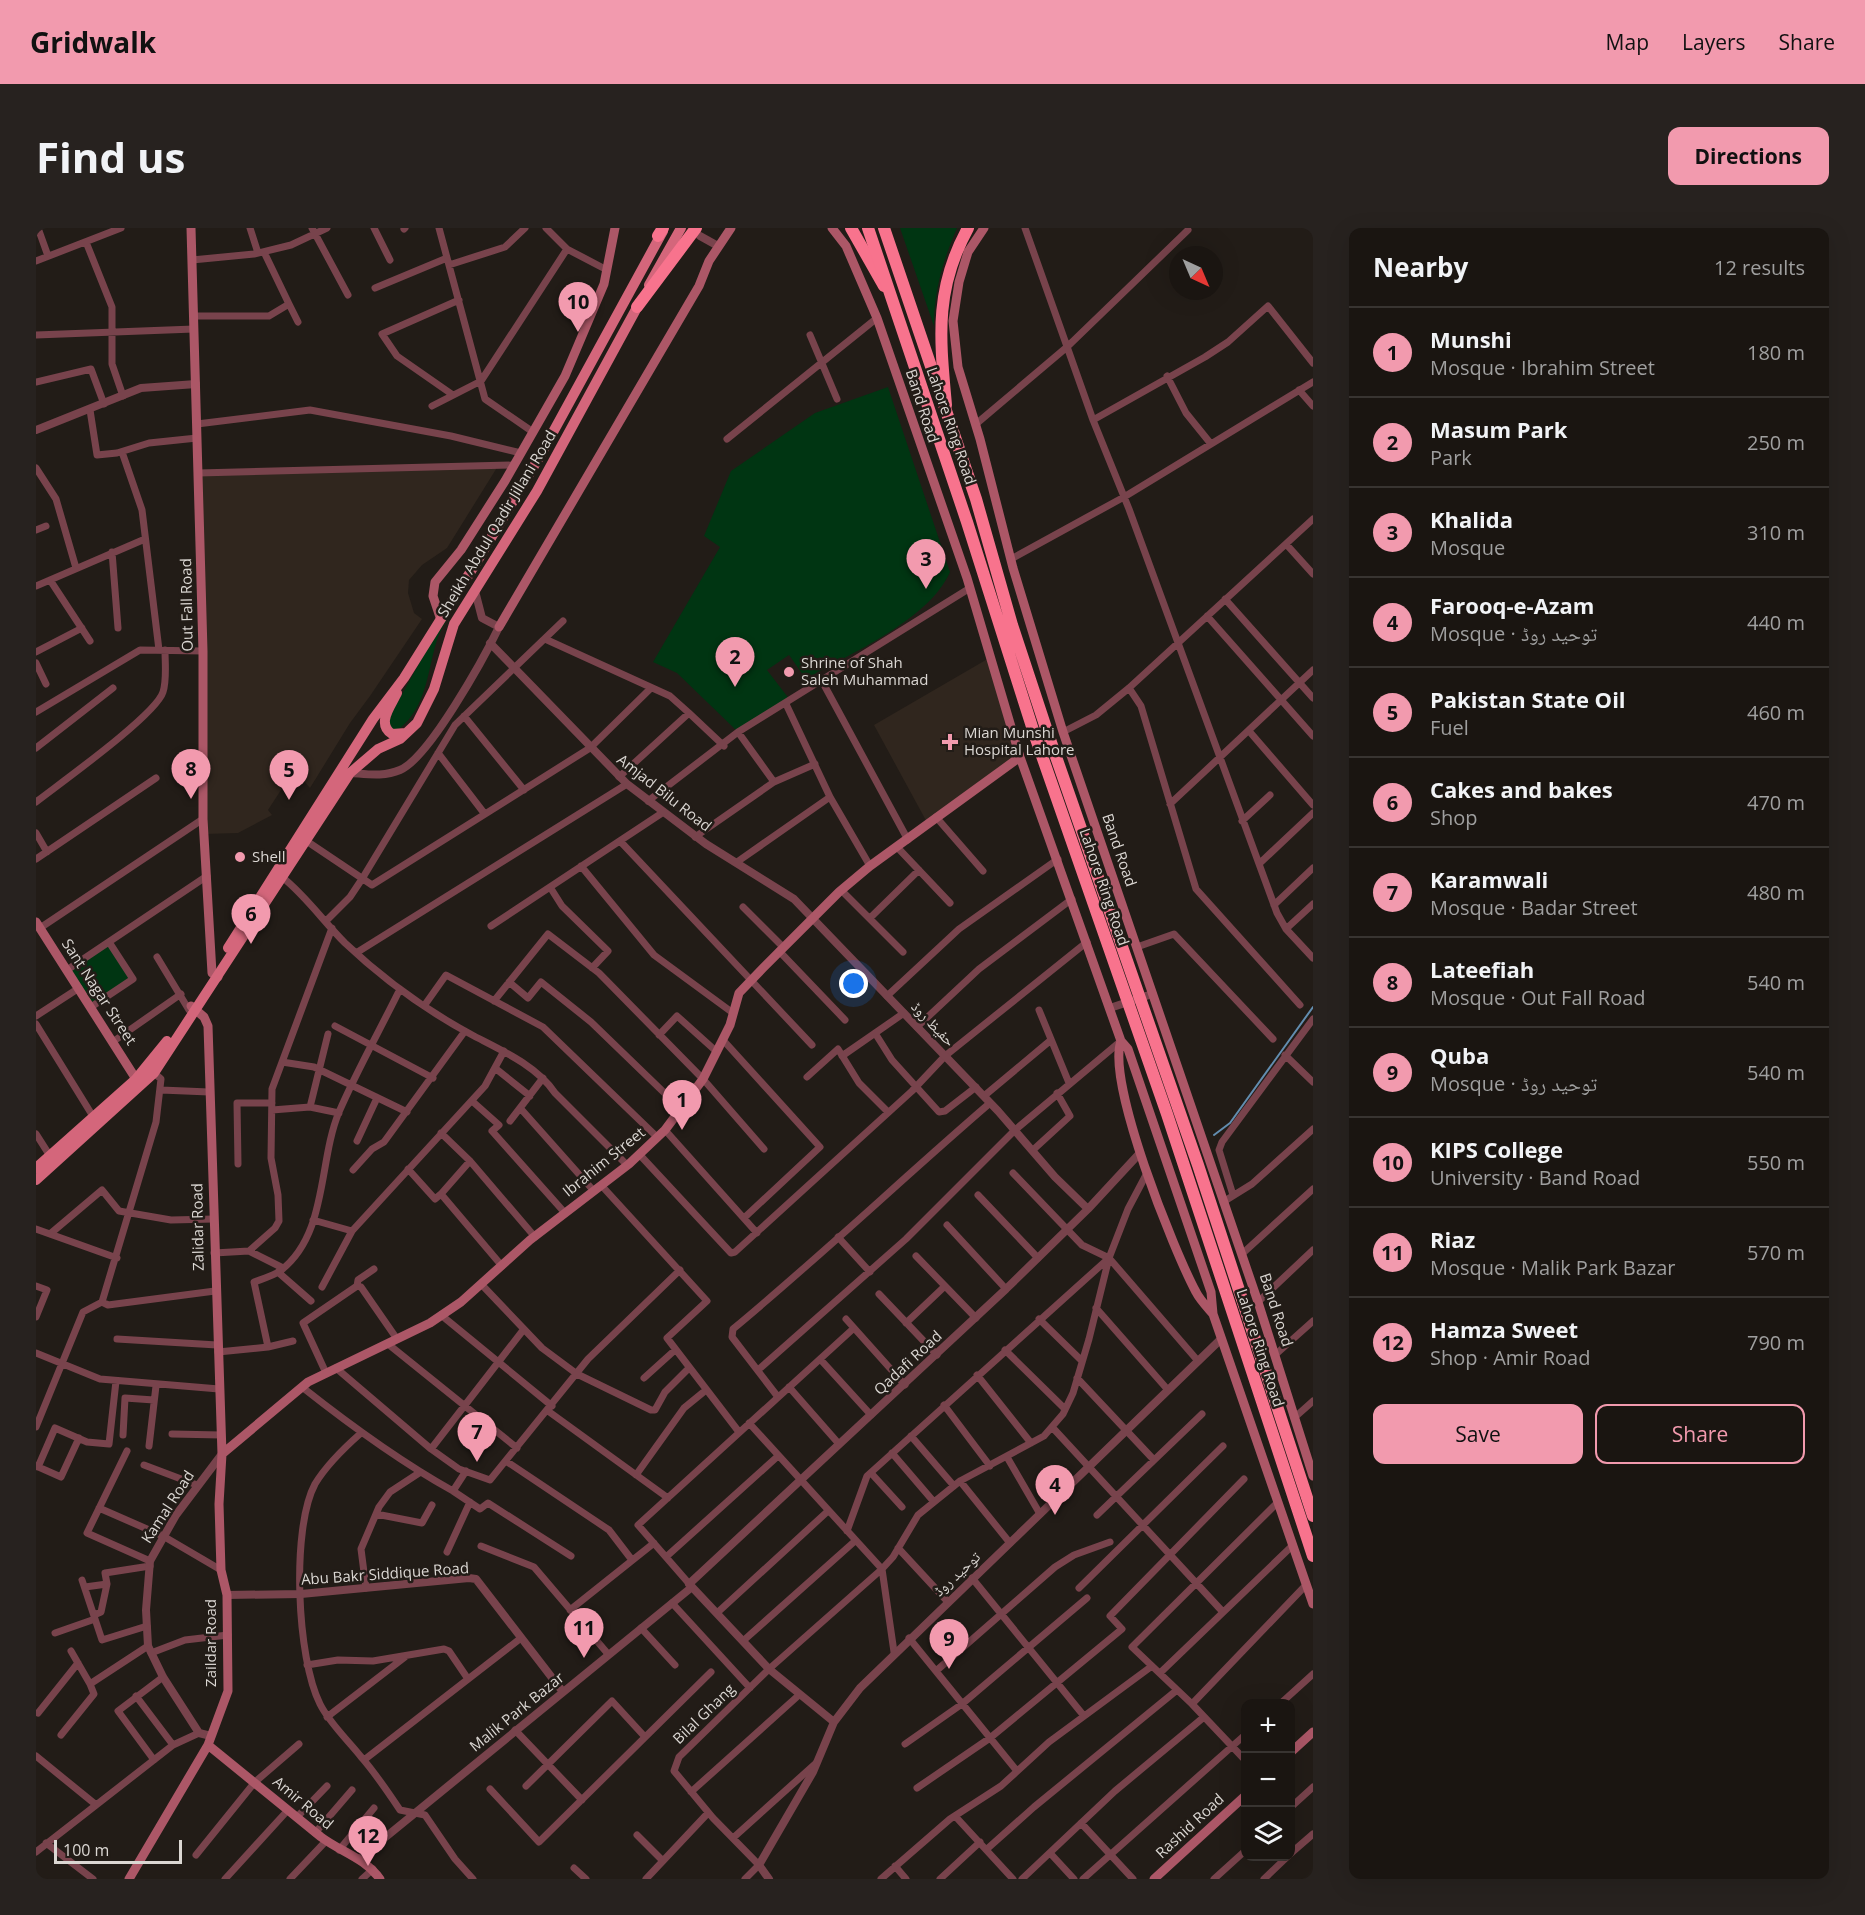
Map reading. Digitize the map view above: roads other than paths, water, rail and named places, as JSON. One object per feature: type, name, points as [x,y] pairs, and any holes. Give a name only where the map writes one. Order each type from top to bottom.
[{"type":"highway","points":[[851,228],[895,305]]},
{"type":"highway","name":"Lahore Ring Road","points":[[868,228],[968,522],[1034,733],[1167,1114],[1313,1556]]},
{"type":"highway","name":"Lahore Ring Road","points":[[884,228],[946,407],[1046,728],[1198,1165],[1313,1516]]},
{"type":"highway","points":[[946,407],[940,328],[942,296],[957,250],[968,228]]},
{"type":"highway","points":[[637,307],[698,232]]},
{"type":"main road","name":"Out Fall Road","points":[[191,228],[203,651],[203,819],[215,975]]},
{"type":"main road","points":[[440,617],[433,596],[435,582],[461,550],[521,453],[564,376],[607,270],[615,228]]},
{"type":"main road","name":"Sheikh Abdul Qadir Jillani Road","points":[[36,1168],[94,1118],[156,1057],[192,1009],[350,773],[378,749],[400,740],[417,723],[429,702],[447,638],[537,491],[681,228]]},
{"type":"main road","points":[[498,627],[699,286],[709,261],[731,228]]},
{"type":"main road","name":"Band Road","points":[[832,228],[846,246],[877,318],[970,588],[1020,758],[1058,859],[1121,1041],[1128,1049],[1172,1170],[1211,1292],[1213,1314],[1221,1339],[1313,1604]]},
{"type":"main road","name":"Band Road","points":[[984,228],[968,252],[959,282],[953,321],[958,367],[976,424],[1011,559],[1063,732],[1242,1254],[1313,1476]]},
{"type":"main road","name":"Sheikh Abdul Qadir Jillani Road","points":[[215,975],[373,719],[404,678],[540,456],[662,231]]},
{"type":"main road","points":[[404,678],[384,720],[384,726],[392,734],[407,733]]},
{"type":"main road","name":"Ibrahim Street","points":[[222,1454],[302,1387],[441,1315],[482,1285],[535,1237],[627,1165],[665,1130],[703,1079],[723,1040],[739,993],[750,981],[841,890],[870,866],[1020,758]]},
{"type":"main road","name":"Sant Nagar Street","points":[[38,925],[114,1041],[136,1079]]},
{"type":"main road","name":"Sheikh Abdul Qadir Jillani Road","points":[[36,1180],[154,1073],[192,1009]]},
{"type":"main road","name":"Zalidar Road","points":[[192,1009],[204,1017],[208,1026],[222,1454]]},
{"type":"main road","name":"Band Road","points":[[1121,1041],[1117,1052],[1139,1154],[1197,1294],[1213,1314]]},
{"type":"main road","name":"Zaildar Road","points":[[129,1879],[210,1740],[228,1691],[227,1595],[221,1570],[219,1503],[222,1454]]},
{"type":"main road","points":[[1295,1748],[1313,1732]]},
{"type":"main road","name":"Amir Road","points":[[210,1740],[315,1833],[339,1850],[360,1858],[381,1879]]},
{"type":"main road","name":"Rashid Road","points":[[1154,1879],[1241,1799]]},
{"type":"street","points":[[38,228],[48,256]]},
{"type":"street","points":[[36,261],[121,228]]},
{"type":"street","points":[[250,228],[298,322]]},
{"type":"street","points":[[192,260],[261,252],[291,245],[314,231],[327,228]]},
{"type":"street","points":[[374,228],[390,260]]},
{"type":"street","points":[[439,228],[485,399],[533,432]]},
{"type":"street","points":[[375,288],[448,262],[505,247],[525,228]]},
{"type":"street","points":[[546,228],[567,249],[607,270]]},
{"type":"street","points":[[1025,228],[1093,420],[1124,497],[1274,904],[1286,929],[1313,958]]},
{"type":"street","points":[[976,424],[1067,347],[1188,230]]},
{"type":"street","points":[[314,231],[348,296]]},
{"type":"street","points":[[698,232],[718,246]]},
{"type":"street","points":[[86,242],[112,306],[112,364],[123,396]]},
{"type":"street","points":[[432,406],[481,381],[567,249]]},
{"type":"street","points":[[453,395],[397,356],[382,334],[459,300]]},
{"type":"street","points":[[194,316],[269,316],[289,303]]},
{"type":"street","points":[[1093,420],[1227,342],[1268,306],[1313,363]]},
{"type":"street","points":[[727,438],[877,318]]},
{"type":"street","points":[[36,335],[194,329]]},
{"type":"street","points":[[810,335],[837,399]]},
{"type":"street","points":[[36,382],[91,369],[104,404]]},
{"type":"street","points":[[1167,376],[1186,413],[1211,444]]},
{"type":"street","points":[[1011,559],[1124,497],[1313,382]]},
{"type":"street","points":[[36,430],[141,388],[196,384]]},
{"type":"street","points":[[1299,390],[1313,406]]},
{"type":"street","points":[[90,410],[97,455],[122,452],[149,443],[197,438]]},
{"type":"street","points":[[197,424],[310,410],[448,435],[521,453]]},
{"type":"street","points":[[36,802],[122,735],[160,699],[164,691],[162,650],[142,510],[122,452]]},
{"type":"street","points":[[198,472],[513,465]]},
{"type":"street","points":[[36,468],[56,499],[76,568]]},
{"type":"street","points":[[1063,732],[1096,715],[1129,688],[1179,645],[1225,599],[1313,519]]},
{"type":"street","points":[[36,530],[46,526]]},
{"type":"street","points":[[36,586],[146,538]]},
{"type":"street","points":[[1286,544],[1313,574]]},
{"type":"street","points":[[112,552],[118,628]]},
{"type":"street","points":[[50,580],[90,641]]},
{"type":"street","points":[[648,801],[724,746],[738,732],[970,588]]},
{"type":"street","points":[[350,773],[386,775],[403,769],[422,754],[498,627],[482,618],[475,591]]},
{"type":"street","points":[[1225,599],[1313,698]]},
{"type":"street","points":[[1207,616],[1313,736]]},
{"type":"street","points":[[326,921],[350,897],[362,879],[455,725],[563,621]]},
{"type":"street","points":[[36,652],[82,628]]},
{"type":"street","points":[[544,639],[670,696],[724,746]]},
{"type":"street","name":"Amjad Bilu Road","points":[[490,643],[627,784],[695,837],[776,886],[813,917]]},
{"type":"street","points":[[36,712],[140,650],[203,651]]},
{"type":"street","points":[[36,663],[46,684]]},
{"type":"street","points":[[1170,804],[1313,670]]},
{"type":"street","points":[[822,681],[908,840]]},
{"type":"street","points":[[36,748],[113,688]]},
{"type":"street","points":[[305,840],[372,885],[590,748],[651,688]]},
{"type":"street","points":[[1129,688],[1141,706],[1196,889],[1300,1005]]},
{"type":"street","points":[[786,704],[830,797],[870,866]]},
{"type":"street","points":[[619,777],[689,712]]},
{"type":"street","points":[[464,716],[524,790]]},
{"type":"street","points":[[1249,731],[1313,805]]},
{"type":"street","points":[[738,732],[774,782]]},
{"type":"street","points":[[438,753],[484,813]]},
{"type":"street","points":[[695,837],[774,782],[815,764]]},
{"type":"street","points":[[36,859],[156,778]]},
{"type":"street","points":[[356,953],[627,784]]},
{"type":"street","points":[[1242,821],[1270,795]]},
{"type":"street","points":[[737,862],[830,797]]},
{"type":"street","points":[[491,926],[662,813]]},
{"type":"street","points":[[1260,863],[1313,813]]},
{"type":"street","points":[[936,817],[983,870]]},
{"type":"street","points":[[38,925],[203,819]]},
{"type":"street","points":[[36,833],[47,852]]},
{"type":"street","points":[[620,841],[812,1045]]},
{"type":"street","points":[[897,847],[950,903]]},
{"type":"street","points":[[887,996],[959,929],[1058,859]]},
{"type":"street","points":[[581,866],[654,955],[733,1013]]},
{"type":"street","points":[[1274,904],[1313,868]]},
{"type":"street","points":[[870,918],[920,870]]},
{"type":"street","points":[[67,970],[207,876]]},
{"type":"street","points":[[282,877],[356,953],[400,989],[465,1031],[504,1051],[543,1078],[627,1165]]},
{"type":"street","points":[[549,887],[562,906],[608,951],[592,968]]},
{"type":"street","points":[[841,890],[903,952]]},
{"type":"street","points":[[917,1027],[979,969],[1072,899]]},
{"type":"street","points":[[1286,929],[1313,904]]},
{"type":"street","points":[[743,907],[845,1020]]},
{"type":"street","name":"حفیظ روڈ","points":[[813,917],[987,1099],[1054,1177],[1088,1209]]},
{"type":"street","points":[[249,1251],[275,1228],[279,1221],[278,1195],[271,1158],[272,1089],[332,928]]},
{"type":"street","points":[[494,1001],[548,934],[592,968],[703,1079],[764,1149]]},
{"type":"street","points":[[1137,947],[1174,934],[1273,1039]]},
{"type":"street","points":[[92,1007],[133,980],[109,942]]},
{"type":"street","points":[[639,1154],[731,1253],[757,1233],[916,1087],[945,1056],[1087,942]]},
{"type":"street","points":[[157,957],[192,1009]]},
{"type":"street","points":[[424,1006],[446,975],[543,1027],[657,1137]]},
{"type":"street","points":[[509,982],[528,998],[541,982],[591,1022],[681,1109]]},
{"type":"street","points":[[36,1016],[79,988]]},
{"type":"street","points":[[268,1347],[254,1282],[281,1270],[303,1241],[313,1220],[328,1148],[339,1113],[400,989]]},
{"type":"street","points":[[114,1041],[181,994]]},
{"type":"street","points":[[1110,1008],[1152,994]]},
{"type":"street","points":[[1039,1010],[1069,1083]]},
{"type":"street","points":[[842,1056],[904,1013]]},
{"type":"street","points":[[659,1035],[677,1016],[717,1052]]},
{"type":"street","points":[[1233,1195],[1219,1150],[1285,1055],[1312,1022]]},
{"type":"street","points":[[36,1024],[94,1118]]},
{"type":"street","points":[[334,1026],[433,1078]]},
{"type":"street","points":[[353,1170],[372,1149],[384,1142],[433,1078],[465,1031]]},
{"type":"street","points":[[875,1033],[892,1060],[942,1113],[976,1088]]},
{"type":"street","points":[[310,1107],[328,1034]]},
{"type":"street","points":[[723,1040],[820,1147],[744,1218]]},
{"type":"street","points":[[778,1397],[732,1337],[733,1329],[809,1266],[1051,1040]]},
{"type":"street","points":[[758,1370],[870,1272],[1015,1130],[1121,1041]]},
{"type":"street","points":[[807,1077],[838,1049],[859,1083],[888,1112]]},
{"type":"street","points":[[322,1287],[352,1231],[485,1086],[504,1051]]},
{"type":"street","points":[[1285,1055],[1313,1082]]},
{"type":"street","points":[[282,1062],[318,1069],[407,1112]]},
{"type":"street","points":[[495,1068],[530,1096]]},
{"type":"street","points":[[36,1427],[83,1312],[102,1302],[117,1258],[156,1122],[161,1079],[154,1073]]},
{"type":"street","points":[[510,1121],[543,1078]]},
{"type":"street","points":[[161,1090],[209,1092]]},
{"type":"street","points":[[1033,1150],[1070,1116],[1057,1094]]},
{"type":"street","points":[[357,1141],[378,1098]]},
{"type":"street","points":[[472,1101],[498,1125],[492,1131],[565,1213]]},
{"type":"street","points":[[238,1164],[237,1103],[272,1107],[310,1107],[339,1113]]},
{"type":"street","points":[[521,1108],[680,1270],[707,1301],[667,1338],[739,1432]]},
{"type":"street","points":[[1223,1202],[1252,1184],[1313,1129]]},
{"type":"street","points":[[665,1130],[757,1233]]},
{"type":"street","points":[[441,1133],[470,1161],[535,1237]]},
{"type":"street","points":[[36,1134],[50,1156]]},
{"type":"street","name":"Qadafi Road","points":[[690,1585],[976,1318],[1088,1209],[1139,1154]]},
{"type":"street","points":[[408,1169],[435,1199],[470,1161]]},
{"type":"street","points":[[1013,1173],[1069,1228],[1082,1245],[1109,1258],[1198,1361]]},
{"type":"street","name":"Bilal Ghang","points":[[759,1865],[708,1813],[674,1771],[679,1757],[769,1669],[882,1569],[918,1515],[957,1484],[1031,1443],[1052,1427],[1065,1409],[1077,1378],[1109,1258],[1128,1209],[1147,1173]]},
{"type":"street","points":[[1242,1254],[1313,1189]]},
{"type":"street","points":[[50,1234],[102,1190],[119,1211],[171,1220],[214,1220]]},
{"type":"street","points":[[441,1194],[502,1266]]},
{"type":"street","points":[[978,1195],[1038,1258]]},
{"type":"street","points":[[313,1220],[352,1231]]},
{"type":"street","points":[[947,1225],[1005,1289]]},
{"type":"street","points":[[36,1229],[117,1258]]},
{"type":"street","points":[[838,1237],[870,1272]]},
{"type":"street","points":[[1258,1302],[1313,1250]]},
{"type":"street","points":[[214,1253],[249,1251],[281,1270],[311,1301]]},
{"type":"street","points":[[916,1256],[976,1318]]},
{"type":"street","points":[[847,1532],[856,1503],[871,1473],[1109,1258]]},
{"type":"street","points":[[326,1373],[303,1323],[357,1286],[358,1280],[374,1269]]},
{"type":"street","points":[[336,1368],[431,1449],[466,1472],[490,1480],[588,1359],[680,1270]]},
{"type":"street","points":[[482,1285],[542,1348],[577,1374],[655,1410],[665,1392],[689,1368]]},
{"type":"street","points":[[36,1286],[47,1290],[36,1317]]},
{"type":"street","points":[[357,1286],[361,1287],[393,1341],[463,1406],[517,1448]]},
{"type":"street","points":[[906,1323],[945,1286]]},
{"type":"street","points":[[102,1302],[108,1305],[215,1291]]},
{"type":"street","points":[[879,1294],[937,1354]]},
{"type":"street","points":[[1096,1308],[1168,1390]]},
{"type":"street","points":[[441,1315],[550,1408],[668,1498]]},
{"type":"street","points":[[846,1319],[904,1385]]},
{"type":"street","points":[[1040,1319],[1082,1361]]},
{"type":"street","points":[[1275,1355],[1313,1321]]},
{"type":"street","points":[[834,1722],[769,1669],[690,1585],[639,1525],[854,1328]]},
{"type":"street","points":[[431,1449],[524,1329]]},
{"type":"street","points":[[117,1339],[218,1349],[268,1347],[293,1341]]},
{"type":"street","name":"توحید روڈ","points":[[759,1865],[817,1762],[834,1722],[860,1688],[894,1652],[1221,1339]]},
{"type":"street","points":[[644,1378],[675,1350]]},
{"type":"street","points":[[1005,1350],[1065,1409]]},
{"type":"street","points":[[36,1353],[100,1379],[156,1386],[219,1389]]},
{"type":"street","points":[[820,1359],[871,1415]]},
{"type":"street","points":[[977,1375],[1031,1443]]},
{"type":"street","points":[[1077,1378],[1154,1460]]},
{"type":"street","points":[[79,1438],[61,1477],[37,1467],[55,1428],[79,1438],[87,1442],[110,1444],[116,1381]]},
{"type":"street","points":[[149,1446],[156,1386]]},
{"type":"street","points":[[302,1387],[361,1433],[419,1473],[480,1509],[488,1503],[572,1556]]},
{"type":"street","points":[[789,1387],[839,1444]]},
{"type":"street","points":[[636,1474],[684,1408],[706,1390]]},
{"type":"street","points":[[123,1436],[126,1398],[154,1400]]},
{"type":"street","points":[[1294,1418],[1313,1401]]},
{"type":"street","points":[[944,1405],[990,1466]]},
{"type":"street","points":[[1097,1515],[1202,1414]]},
{"type":"street","points":[[749,1423],[882,1569],[894,1652]]},
{"type":"street","points":[[1052,1427],[1222,1611]]},
{"type":"street","points":[[361,1433],[336,1456],[315,1485],[300,1540],[298,1565],[309,1680],[327,1717],[364,1760],[400,1810],[425,1815],[455,1859],[473,1879]]},
{"type":"street","points":[[172,1434],[221,1435]]},
{"type":"street","points":[[910,1436],[1010,1543]]},
{"type":"street","points":[[1079,1588],[1223,1446]]},
{"type":"street","points":[[127,1451],[87,1533],[150,1564]]},
{"type":"street","points":[[892,1453],[934,1502]]},
{"type":"street","name":"Kamal Road","points":[[199,1733],[163,1677],[149,1649],[147,1626],[150,1564],[163,1536],[222,1454]]},
{"type":"street","points":[[666,1557],[778,1456]]},
{"type":"street","points":[[1007,1457],[1040,1514]]},
{"type":"street","points":[[507,1461],[609,1530],[632,1560]]},
{"type":"street","points":[[144,1465],[198,1485]]},
{"type":"street","points":[[453,1491],[466,1472]]},
{"type":"street","points":[[366,1588],[361,1550],[376,1514],[390,1492],[419,1473]]},
{"type":"street","points":[[871,1473],[902,1507]]},
{"type":"street","points":[[917,1788],[990,1738],[1122,1629],[1110,1616],[1244,1479]]},
{"type":"street","points":[[447,1552],[470,1502]]},
{"type":"street","points":[[1241,1757],[1192,1704],[1132,1647],[1278,1502]]},
{"type":"street","points":[[376,1514],[422,1523],[432,1505]]},
{"type":"street","points":[[99,1508],[163,1536],[221,1570]]},
{"type":"street","points":[[717,1613],[828,1511]]},
{"type":"street","points":[[743,1641],[855,1541]]},
{"type":"street","points":[[936,1671],[1055,1567],[1074,1555],[1110,1542]]},
{"type":"street","points":[[570,1610],[654,1543]]},
{"type":"street","points":[[481,1546],[531,1564],[608,1654]]},
{"type":"street","points":[[1160,1673],[1292,1546]]},
{"type":"street","points":[[898,1548],[948,1602]]},
{"type":"street","points":[[55,1634],[100,1612],[107,1584],[105,1573],[150,1564]]},
{"type":"street","name":"Abu Bakr Siddique Road","points":[[227,1595],[301,1594],[469,1578],[477,1580],[562,1692]]},
{"type":"street","points":[[972,1578],[1084,1716]]},
{"type":"street","points":[[107,1584],[83,1584],[102,1640],[147,1626]]},
{"type":"street","name":"Malik Park Bazar","points":[[360,1858],[672,1603],[690,1585]]},
{"type":"street","points":[[1192,1704],[1306,1585]]},
{"type":"street","points":[[905,1744],[962,1704],[1087,1598]]},
{"type":"street","points":[[672,1603],[750,1688]]},
{"type":"street","points":[[641,1628],[675,1665]]},
{"type":"street","points":[[90,1684],[149,1649],[185,1640],[228,1635]]},
{"type":"street","points":[[364,1760],[521,1638]]},
{"type":"street","points":[[909,1638],[1017,1771]]},
{"type":"street","points":[[307,1665],[338,1660],[373,1661],[446,1649],[468,1678]]},
{"type":"street","points":[[61,1735],[94,1695],[70,1651]]},
{"type":"street","points":[[327,1717],[407,1655]]},
{"type":"street","points":[[38,1713],[78,1663]]},
{"type":"street","points":[[881,1879],[955,1816],[1001,1786],[1049,1742],[1152,1666]]},
{"type":"street","points":[[490,1789],[539,1842],[711,1672]]},
{"type":"street","points":[[1286,1699],[1313,1674]]},
{"type":"street","points":[[154,1760],[118,1710],[163,1677]]},
{"type":"street","points":[[987,1849],[1034,1807],[1177,1690]]},
{"type":"street","points":[[692,1792],[799,1695]]},
{"type":"street","points":[[136,1696],[173,1745]]},
{"type":"street","points":[[526,1786],[612,1701],[645,1737]]},
{"type":"street","points":[[1022,1879],[1115,1791],[1204,1717]]},
{"type":"street","points":[[516,1730],[582,1800]]},
{"type":"street","points":[[36,1852],[173,1745],[199,1733],[210,1740]]},
{"type":"street","points":[[1083,1879],[1241,1738]]},
{"type":"street","points":[[196,1855],[255,1782],[299,1744]]},
{"type":"street","points":[[36,1756],[95,1804]]},
{"type":"street","points":[[733,1838],[817,1762]]},
{"type":"street","points":[[297,1817],[327,1786]]},
{"type":"street","points":[[1291,1807],[1313,1787]]},
{"type":"street","points":[[315,1833],[352,1790]]},
{"type":"street","points":[[339,1850],[374,1808]]},
{"type":"street","points":[[225,1879],[288,1810]]},
{"type":"street","points":[[646,1879],[708,1813]]},
{"type":"street","points":[[955,1816],[987,1849],[1009,1878]]},
{"type":"street","points":[[1081,1823],[1133,1879]]},
{"type":"street","points":[[1295,1850],[1313,1834]]},
{"type":"street","points":[[637,1835],[663,1861]]},
{"type":"street","points":[[290,1879],[326,1841]]},
{"type":"street","points":[[940,1879],[980,1842]]},
{"type":"street","points":[[46,1843],[93,1879]]},
{"type":"street","points":[[1050,1853],[1074,1879]]},
{"type":"street","points":[[1214,1879],[1241,1854]]},
{"type":"street","points":[[1264,1879],[1283,1861]]},
{"type":"street","points":[[746,1879],[759,1865],[769,1879]]},
{"type":"street","points":[[895,1866],[906,1879]]},
{"type":"street","points":[[574,1868],[586,1879]]},
{"type":"street","points":[[362,1879],[373,1869]]},
{"type":"waterway","points":[[1214,1135],[1230,1123],[1313,1007]]},
{"type":"place","name":"KIPS College","points":[[578,332]]},
{"type":"place","name":"Khalida","points":[[926,589]]},
{"type":"place","name":"Shrine of Shah Saleh Muhammad","points":[[789,672]]},
{"type":"place","name":"Masum Park","points":[[735,687]]},
{"type":"place","name":"Mian Munshi Hospital Lahore","points":[[950,742]]},
{"type":"place","name":"Lateefiah","points":[[191,799]]},
{"type":"place","name":"Pakistan State Oil","points":[[289,800]]},
{"type":"place","name":"Shell","points":[[240,857]]},
{"type":"place","name":"Cakes and bakes","points":[[251,944]]},
{"type":"place","name":"Munshi","points":[[682,1130]]},
{"type":"place","name":"Karamwali","points":[[477,1462]]},
{"type":"place","name":"Farooq-e-Azam","points":[[1055,1515]]},
{"type":"place","name":"Riaz","points":[[584,1658]]},
{"type":"place","name":"Quba","points":[[949,1669]]},
{"type":"place","name":"Hamza Sweet","points":[[368,1866]]}]
